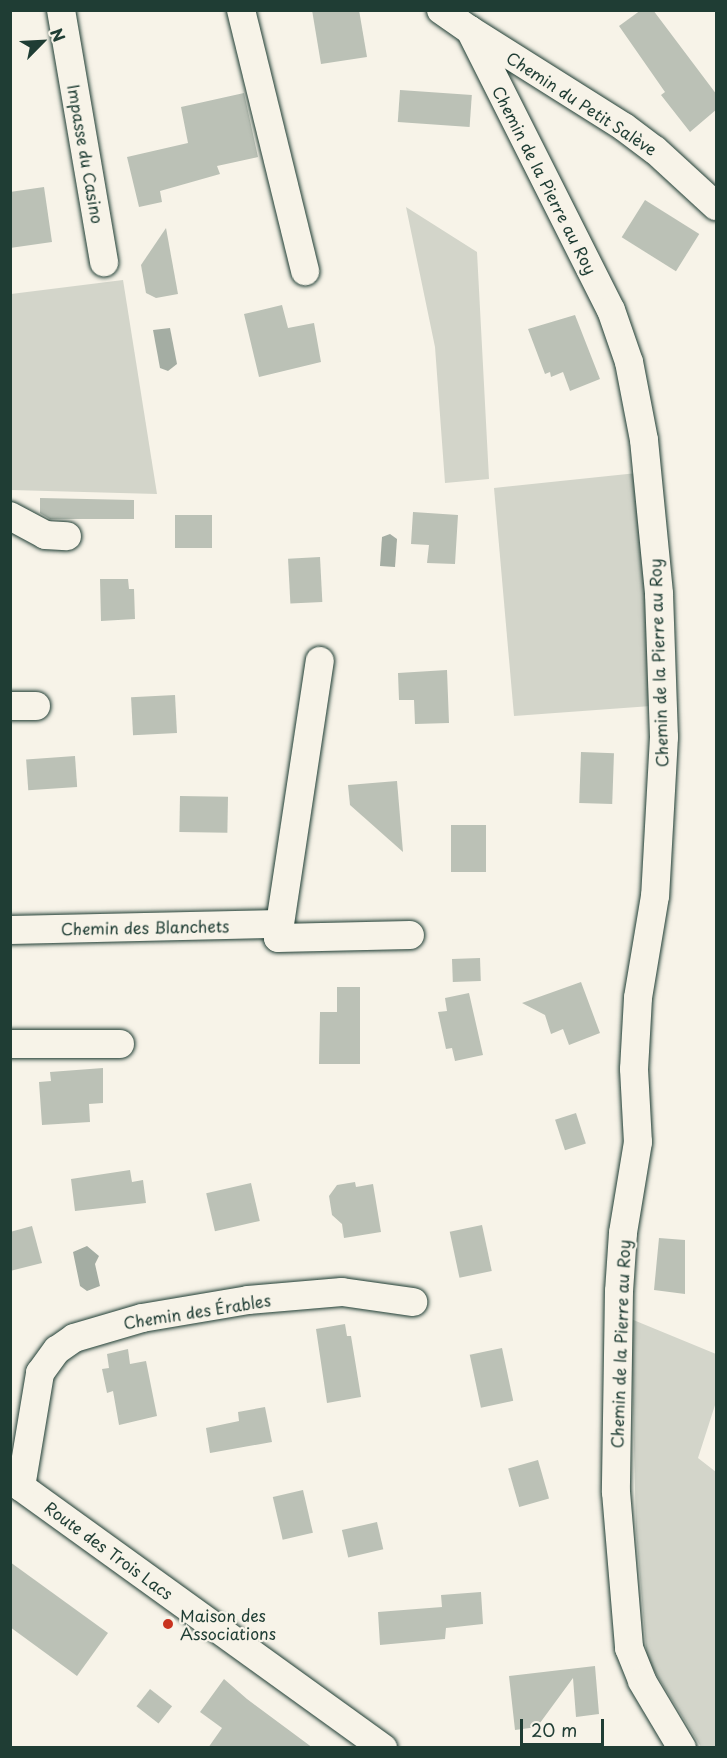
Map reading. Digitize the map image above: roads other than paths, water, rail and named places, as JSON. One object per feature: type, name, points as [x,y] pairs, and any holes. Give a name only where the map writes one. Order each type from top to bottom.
[{"type":"street","name":"Impasse du Casino","points":[[61,10],[104,262]]},
{"type":"street","points":[[241,10],[305,271]]},
{"type":"street","name":"Chemin de la Pierre au Roy","points":[[441,10],[470,30],[611,310],[629,362],[644,440],[659,594],[664,737],[655,896],[639,998],[634,1069],[638,1142],[623,1233],[619,1291],[616,1492],[629,1648],[642,1681],[682,1748]]},
{"type":"street","name":"Chemin du Petit Salève","points":[[470,30],[624,127],[717,206]]},
{"type":"street","points":[[10,516],[45,535],[67,536]]},
{"type":"street","points":[[320,661],[278,938],[410,935]]},
{"type":"street","name":"Chemin des Blanchets","points":[[10,930],[280,924]]},
{"type":"street","points":[[10,1044],[120,1044]]},
{"type":"street","name":"Chemin des Érables","points":[[16,1483],[40,1373],[57,1350],[74,1338],[142,1318],[248,1300],[342,1292],[413,1302]]},
{"type":"street","name":"Route des Trois Lacs","points":[[16,1483],[383,1748]]},
{"type":"place","name":"Maison des Associations","points":[[168,1624]]}]
